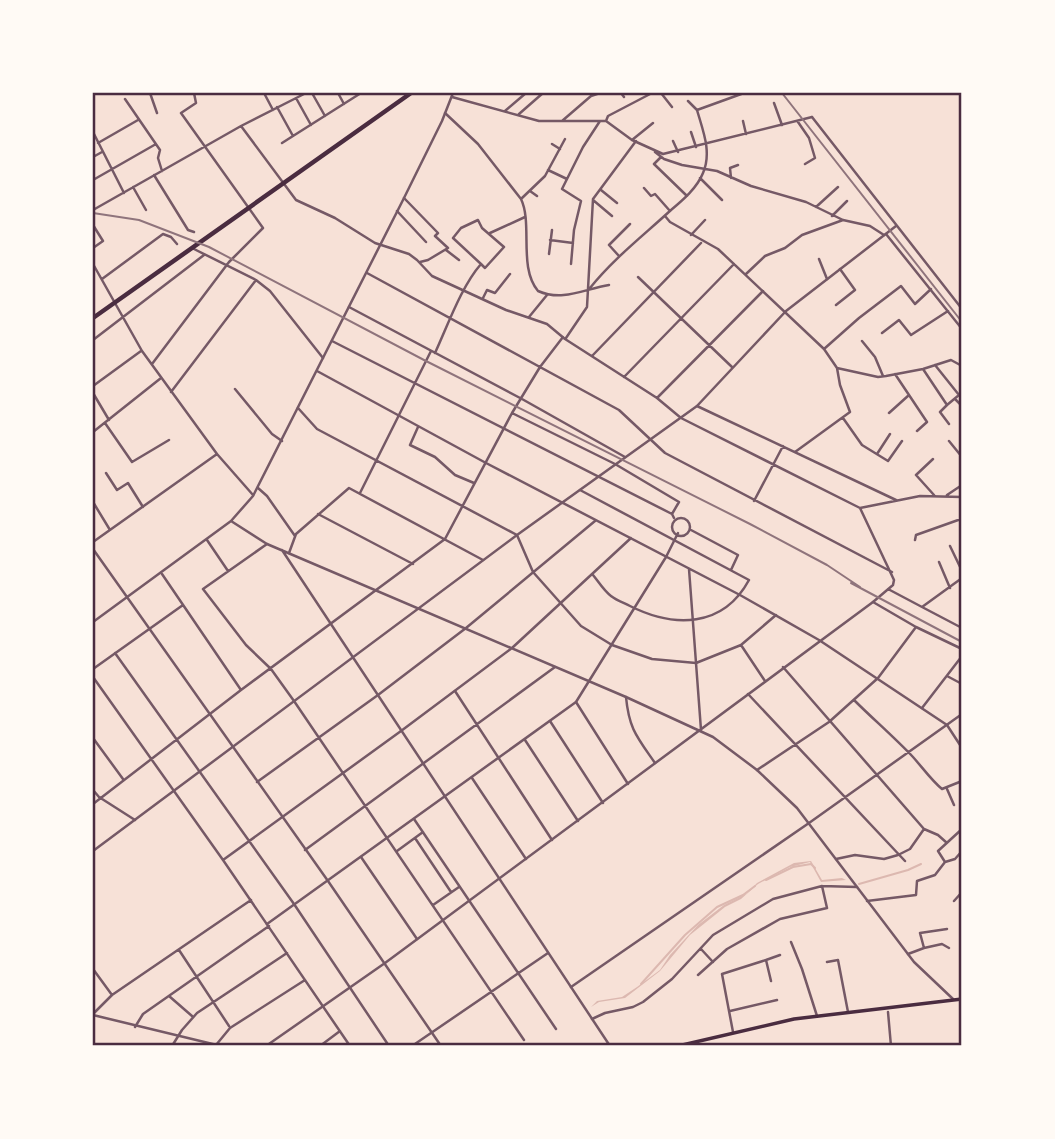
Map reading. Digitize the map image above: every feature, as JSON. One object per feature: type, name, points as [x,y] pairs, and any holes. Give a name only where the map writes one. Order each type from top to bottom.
[{"type":"highway","points":[[93,318],[411,93]]},
{"type":"main road","points":[[678,1046],[817,1016],[962,999]]},
{"type":"street","points":[[150,93],[158,113]]},
{"type":"street","points":[[152,364],[227,265],[263,228],[181,113],[196,103],[194,93]]},
{"type":"street","points":[[264,93],[273,110]]},
{"type":"street","points":[[93,210],[241,126],[306,93]]},
{"type":"street","points":[[312,93],[325,116]]},
{"type":"street","points":[[338,93],[344,104]]},
{"type":"street","points":[[282,143],[361,93]]},
{"type":"street","points":[[505,111],[526,93]]},
{"type":"street","points":[[518,115],[543,93]]},
{"type":"street","points":[[562,121],[591,96],[600,93]]},
{"type":"street","points":[[621,93],[624,97]]},
{"type":"street","points":[[606,121],[608,116],[652,93]]},
{"type":"street","points":[[661,93],[672,107]]},
{"type":"street","points":[[697,110],[744,93]]},
{"type":"street","points":[[93,622],[207,540],[231,521],[253,496],[404,198],[452,95],[539,121],[606,121],[661,157],[682,166],[717,172],[816,207],[843,220],[870,226],[885,234],[962,329]]},
{"type":"street","points":[[296,98],[311,125]]},
{"type":"street","points":[[125,99],[160,150],[158,158],[162,171]]},
{"type":"street","points":[[587,290],[687,196],[700,178],[708,144],[697,110],[688,101]]},
{"type":"street","points":[[774,103],[782,125]]},
{"type":"street","points":[[277,107],[293,136]]},
{"type":"street","points":[[445,113],[478,144],[521,199],[524,205],[526,243],[533,283],[538,291],[574,295],[609,285]]},
{"type":"street","points":[[652,150],[663,154],[678,152],[812,117],[962,309]]},
{"type":"street","points":[[98,143],[139,120]]},
{"type":"street","points":[[571,264],[581,201],[562,189],[600,121]]},
{"type":"street","points":[[743,121],[746,134]]},
{"type":"street","points":[[797,121],[806,132],[815,158],[805,164]]},
{"type":"street","points":[[93,804],[445,539],[512,413],[540,367],[587,307],[593,200],[634,140],[653,123]]},
{"type":"street","points":[[241,126],[296,200],[380,244],[409,254],[432,276],[506,310],[547,324],[564,338],[657,398],[681,418],[860,508],[892,572],[893,585],[603,803],[324,1007],[266,1046]]},
{"type":"street","points":[[93,132],[124,193]]},
{"type":"street","points":[[691,132],[695,147]]},
{"type":"street","points":[[521,199],[548,170],[565,139]]},
{"type":"street","points":[[673,141],[678,152]]},
{"type":"street","points":[[93,180],[156,144]]},
{"type":"street","points":[[552,144],[560,149]]},
{"type":"street","points":[[93,157],[103,152]]},
{"type":"street","points":[[661,157],[654,164],[687,196]]},
{"type":"street","points":[[731,178],[730,168],[738,165]]},
{"type":"street","points":[[548,170],[567,179]]},
{"type":"street","points":[[154,175],[188,230],[194,232]]},
{"type":"street","points":[[700,178],[722,200]]},
{"type":"street","points":[[133,187],[146,210]]},
{"type":"street","points":[[816,207],[838,187]]},
{"type":"street","points":[[644,188],[651,196],[654,194],[670,211]]},
{"type":"street","points":[[599,189],[617,203]]},
{"type":"street","points":[[530,191],[537,196]]},
{"type":"street","points":[[404,198],[438,233],[435,236],[448,248],[446,250],[459,260]]},
{"type":"street","points":[[593,200],[612,216]]},
{"type":"street","points":[[832,216],[847,201]]},
{"type":"street","points":[[397,211],[426,242]]},
{"type":"street","points":[[665,216],[702,242],[718,249],[786,311],[824,349],[837,368],[839,386],[850,412],[795,452]]},
{"type":"street","points":[[489,234],[524,217]]},
{"type":"street","points":[[478,220],[504,247],[485,268],[481,264],[453,238],[461,228],[478,220]]},
{"type":"street","points":[[691,235],[705,220]]},
{"type":"street","points":[[746,274],[765,256],[785,248],[802,235],[843,220]]},
{"type":"street","points":[[620,257],[609,245],[630,224]]},
{"type":"street","points":[[93,225],[103,241],[93,248]]},
{"type":"street","points":[[93,851],[483,560],[697,406],[786,311],[896,226]]},
{"type":"street","points":[[549,254],[552,230]]},
{"type":"street","points":[[102,279],[163,234],[171,237],[177,244]]},
{"type":"street","points":[[550,240],[573,243]]},
{"type":"street","points":[[592,356],[702,242]]},
{"type":"street","points":[[192,248],[256,280],[276,297],[323,358]]},
{"type":"street","points":[[419,262],[446,250]]},
{"type":"street","points":[[93,340],[205,254]]},
{"type":"street","points":[[819,259],[827,279]]},
{"type":"street","points":[[93,264],[142,351],[217,454],[253,496]]},
{"type":"street","points":[[360,493],[414,382],[451,319],[472,274],[481,264]]},
{"type":"street","points":[[624,377],[734,264]]},
{"type":"street","points":[[836,305],[855,290],[840,269]]},
{"type":"street","points":[[366,273],[619,410],[665,453],[892,572]]},
{"type":"street","points":[[482,299],[487,290],[495,293],[510,274]]},
{"type":"street","points":[[638,277],[732,367]]},
{"type":"street","points":[[172,392],[256,280]]},
{"type":"street","points":[[824,349],[901,286],[915,304],[931,289]]},
{"type":"street","points":[[657,398],[763,290]]},
{"type":"street","points":[[529,317],[547,294]]},
{"type":"street","points":[[349,307],[625,457]]},
{"type":"street","points":[[882,333],[899,320],[911,335],[948,311]]},
{"type":"street","points":[[332,341],[689,523],[691,530],[738,555],[730,570]]},
{"type":"street","points":[[862,341],[875,357],[883,376]]},
{"type":"street","points":[[93,386],[142,351]]},
{"type":"street","points":[[837,368],[883,376],[923,369],[951,360],[962,366]]},
{"type":"street","points":[[935,365],[959,395],[940,412],[949,424]]},
{"type":"street","points":[[923,369],[947,405]]},
{"type":"street","points":[[317,371],[397,416],[740,595],[819,640],[947,725],[962,748]]},
{"type":"street","points":[[895,374],[927,422],[917,431]]},
{"type":"street","points":[[93,432],[161,378]]},
{"type":"street","points":[[235,389],[272,434],[282,441]]},
{"type":"street","points":[[93,393],[132,462],[169,440]]},
{"type":"street","points":[[889,413],[909,395]]},
{"type":"street","points":[[955,399],[962,406]]},
{"type":"street","points":[[697,406],[898,501]]},
{"type":"street","points":[[298,408],[317,429],[517,535],[533,572],[581,626],[612,645],[652,659],[696,663],[741,645],[776,615]]},
{"type":"street","points":[[512,413],[615,464],[679,502],[671,526],[684,536],[691,530]]},
{"type":"street","points":[[843,418],[862,445],[888,461],[902,441]]},
{"type":"street","points":[[418,427],[410,445],[435,457],[455,475],[475,484]]},
{"type":"street","points":[[877,454],[890,434]]},
{"type":"street","points":[[949,441],[962,457]]},
{"type":"street","points":[[754,501],[783,446]]},
{"type":"street","points":[[93,542],[217,454]]},
{"type":"street","points":[[933,459],[916,475],[934,495]]},
{"type":"street","points":[[106,473],[117,490],[128,483],[142,507]]},
{"type":"street","points":[[947,495],[962,485]]},
{"type":"street","points":[[257,488],[267,496],[295,536]]},
{"type":"street","points":[[289,553],[295,536],[349,488],[483,560]]},
{"type":"street","points":[[579,490],[749,580],[740,595],[716,614],[693,621],[662,620],[635,608],[610,596],[593,575]]},
{"type":"street","points":[[860,508],[934,495],[962,496],[961,519],[916,535],[915,540]]},
{"type":"street","points":[[93,502],[110,530]]},
{"type":"street","points":[[318,514],[413,564]]},
{"type":"street","points":[[257,782],[466,628],[596,520]]},
{"type":"street","points":[[231,521],[267,544],[701,730],[757,770],[786,796],[908,954],[954,1000]]},
{"type":"street","points":[[135,1027],[143,1014],[576,702],[666,557],[678,533]]},
{"type":"street","points":[[223,860],[512,648],[631,538]]},
{"type":"street","points":[[207,540],[228,570]]},
{"type":"street","points":[[267,544],[203,589],[246,645],[271,668],[524,1040]]},
{"type":"street","points":[[950,546],[962,571]]},
{"type":"street","points":[[93,549],[441,1046]]},
{"type":"street","points":[[282,550],[610,1046]]},
{"type":"street","points":[[939,562],[950,588]]},
{"type":"street","points":[[689,569],[701,730]]},
{"type":"street","points":[[162,574],[241,690]]},
{"type":"street","points":[[922,607],[962,578]]},
{"type":"street","points":[[888,589],[962,628]]},
{"type":"street","points":[[873,602],[962,649]]},
{"type":"street","points":[[93,669],[183,605]]},
{"type":"street","points":[[757,770],[829,722],[878,678],[916,627]]},
{"type":"street","points":[[741,645],[765,681]]},
{"type":"street","points":[[116,653],[294,905],[388,1046]]},
{"type":"street","points":[[922,708],[962,656]]},
{"type":"street","points":[[305,850],[555,667]]},
{"type":"street","points":[[783,667],[924,829],[947,843]]},
{"type":"street","points":[[947,676],[962,684]]},
{"type":"street","points":[[93,677],[251,900],[350,1046]]},
{"type":"street","points":[[455,691],[552,840]]},
{"type":"street","points":[[748,694],[905,861]]},
{"type":"street","points":[[626,697],[628,719],[656,763]]},
{"type":"street","points":[[853,700],[908,752],[935,780],[938,788],[947,788],[962,781]]},
{"type":"street","points":[[576,702],[628,784]]},
{"type":"street","points":[[571,987],[962,714]]},
{"type":"street","points":[[550,722],[603,803]]},
{"type":"street","points":[[957,740],[962,736]]},
{"type":"street","points":[[93,738],[123,779]]},
{"type":"street","points":[[525,740],[578,821]]},
{"type":"street","points":[[472,778],[526,859]]},
{"type":"street","points":[[947,788],[954,805]]},
{"type":"street","points":[[93,790],[99,797],[135,820]]},
{"type":"street","points":[[414,819],[556,1029]]},
{"type":"street","points":[[945,862],[939,853],[962,828]]},
{"type":"street","points":[[836,859],[855,855],[884,859],[898,855],[910,849],[924,829]]},
{"type":"street","points":[[397,851],[423,832]]},
{"type":"street","points":[[415,838],[451,892]]},
{"type":"street","points":[[867,901],[916,895],[917,881],[935,875],[945,862],[955,859],[962,851]]},
{"type":"street","points":[[361,857],[417,939]]},
{"type":"street","points":[[592,1019],[643,1002],[672,979],[713,935],[773,899],[822,886],[857,887]]},
{"type":"street","points":[[698,975],[727,949],[779,919],[827,908],[822,886]]},
{"type":"street","points":[[433,905],[459,887]]},
{"type":"street","points":[[954,901],[962,892]]},
{"type":"street","points":[[251,900],[112,995],[93,1015],[219,1046],[230,1028],[305,980]]},
{"type":"street","points":[[923,948],[920,933],[947,929]]},
{"type":"street","points":[[791,942],[817,1016]]},
{"type":"street","points":[[908,954],[942,944],[949,948]]},
{"type":"street","points":[[700,948],[713,962]]},
{"type":"street","points":[[179,950],[230,1028]]},
{"type":"street","points":[[172,1046],[192,1016],[287,953]]},
{"type":"street","points":[[412,1046],[548,953]]},
{"type":"street","points":[[733,1032],[722,974],[780,955]]},
{"type":"street","points":[[766,960],[771,981]]},
{"type":"street","points":[[827,962],[838,960],[848,1012]]},
{"type":"street","points":[[93,969],[112,995]]},
{"type":"street","points":[[169,996],[192,1016]]},
{"type":"street","points":[[730,1011],[777,1000]]},
{"type":"street","points":[[888,1012],[891,1046]]},
{"type":"street","points":[[320,1046],[340,1031]]},
{"type":"shaded area","points":[[811,861],[822,880],[846,880],[821,882],[810,862],[790,867],[758,884],[741,899],[725,907],[690,935],[660,971],[625,998],[599,1002],[591,1007],[597,1001],[622,997],[660,970],[698,925],[724,905],[746,894],[757,883],[794,863]]},
{"type":"waterway","points":[[766,880],[793,867],[811,864],[815,868]]},
{"type":"waterway","points":[[859,884],[921,864]]},
{"type":"waterway","points":[[641,984],[685,935],[717,907],[755,886]]},
{"type":"railway","points":[[782,93],[962,322]]},
{"type":"railway","points":[[93,213],[139,220],[209,247],[424,360],[750,524],[827,565],[860,587]]},
{"type":"railway","points":[[851,583],[962,642]]}]
